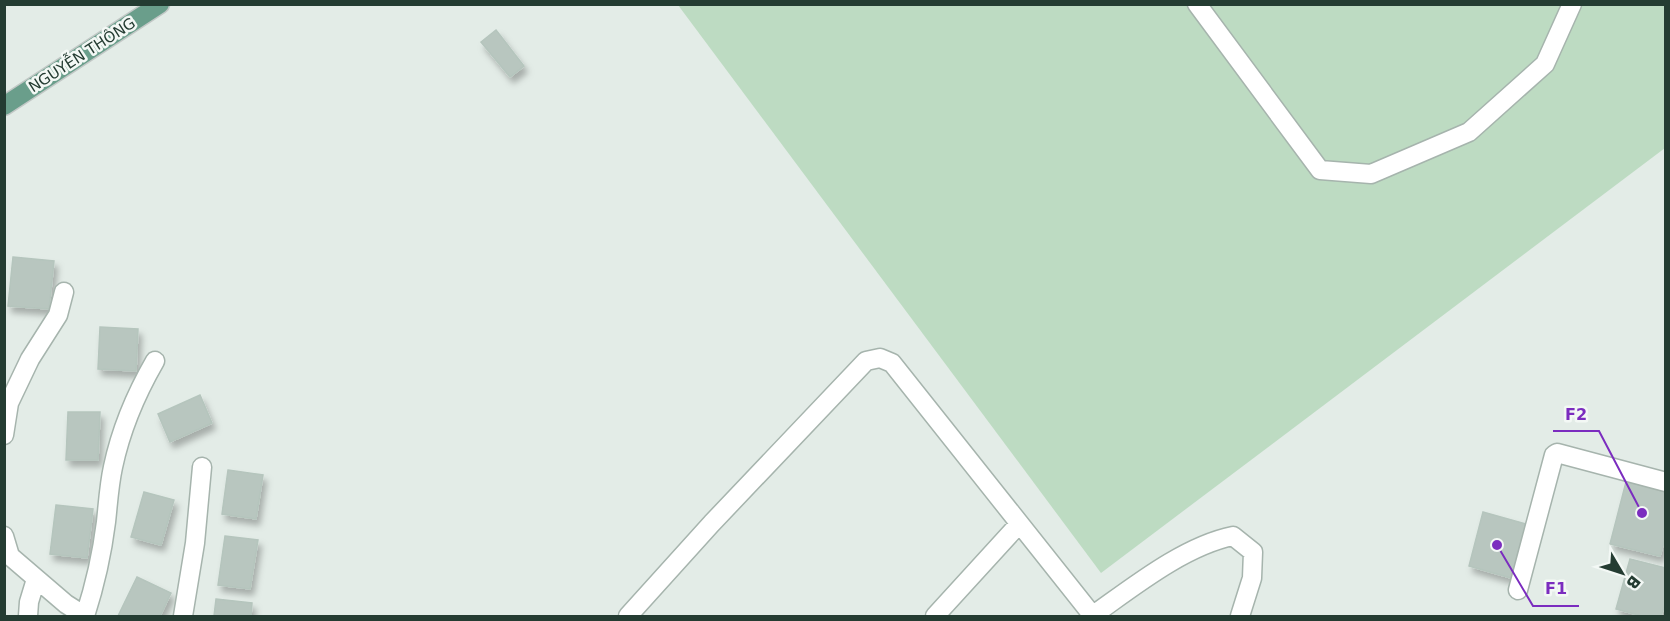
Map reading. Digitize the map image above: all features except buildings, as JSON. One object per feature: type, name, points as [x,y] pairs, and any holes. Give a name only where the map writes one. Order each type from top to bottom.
[{"type":"main road","name":"NGUYỄN THÔNG","points":[[4,106],[160,4]]},
{"type":"street","points":[[1197,4],[1320,170],[1371,174],[1469,132],[1545,64],[1572,4]]},
{"type":"street","points":[[4,435],[9,403],[30,359],[58,315],[63,292]]},
{"type":"street","points":[[628,616],[866,361],[880,358],[892,363],[1093,616],[1164,566],[1218,539],[1233,536],[1253,552],[1252,578],[1240,616]]},
{"type":"street","points":[[4,536],[10,556],[85,616],[96,583],[106,525],[112,468],[125,421],[155,361]]},
{"type":"street","points":[[1518,590],[1554,455],[1557,453],[1665,482]]},
{"type":"street","points":[[183,616],[195,543],[202,467]]},
{"type":"street","points":[[935,616],[1019,524]]},
{"type":"street","points":[[28,616],[29,602],[36,579]]},
{"type":"green space","points":[[678,5],[1665,5],[1665,148],[1101,573]]},
{"type":"place","name":"F2","points":[[1642,513]]},
{"type":"place","name":"F1","points":[[1497,545]]}]
